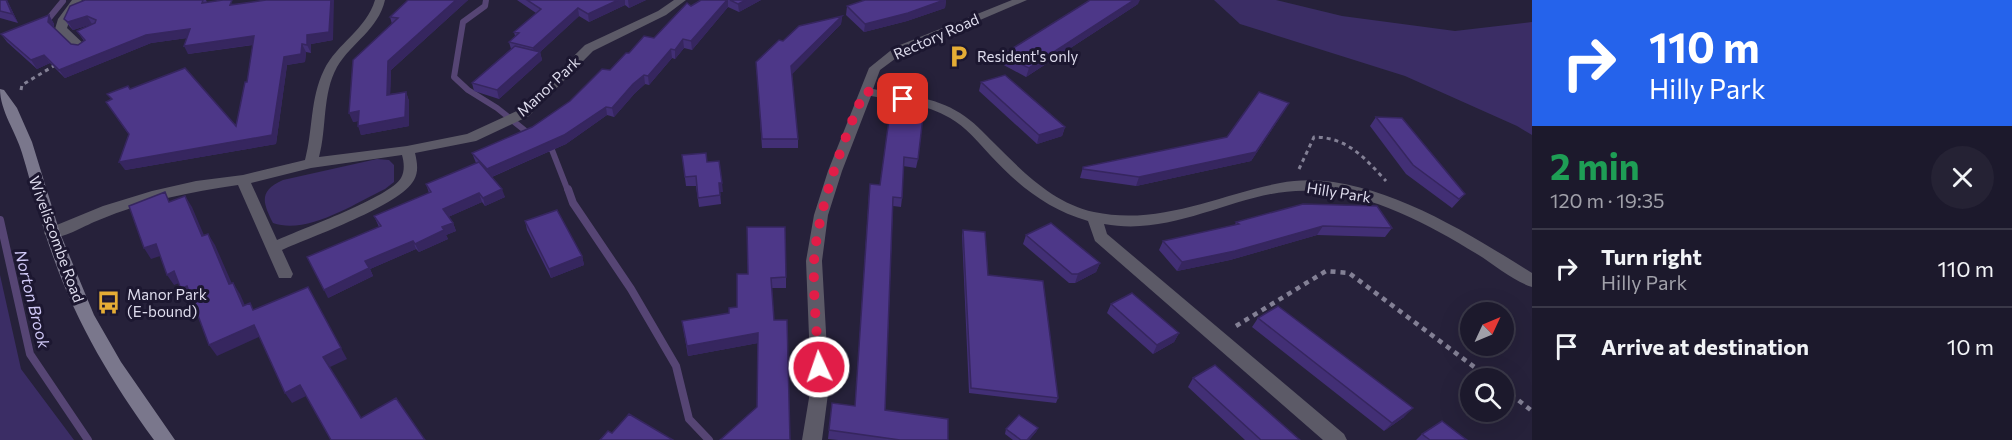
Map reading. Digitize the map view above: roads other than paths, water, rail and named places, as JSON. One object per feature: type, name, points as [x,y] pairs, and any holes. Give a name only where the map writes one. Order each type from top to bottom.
[{"type":"main road","name":"Wiveliscombe Road","points":[[0,93],[15,113],[52,232],[72,286],[108,358],[165,440]]},
{"type":"street","points":[[77,0],[64,19],[61,28],[77,35],[82,48]]},
{"type":"street","points":[[311,163],[318,132],[323,86],[330,68],[340,53],[365,29],[376,14],[380,0]]},
{"type":"street","name":"Manor Park","points":[[52,232],[152,196],[196,186],[243,180],[311,163],[407,150],[471,138],[524,113],[590,48],[662,13],[681,0]]},
{"type":"street","name":"Rectory Road","points":[[812,440],[820,386],[814,261],[821,215],[835,171],[875,68],[899,50],[1022,0]]},
{"type":"street","name":"Hilly Park","points":[[865,91],[934,106],[953,114],[970,127],[1035,191],[1064,209],[1095,218],[1126,222],[1162,220],[1280,187],[1341,189],[1395,204],[1438,223],[1532,280]]},
{"type":"street","points":[[273,248],[392,195],[408,179],[411,164],[407,150]]},
{"type":"street","points":[[243,180],[285,274]]},
{"type":"street","points":[[1095,218],[1100,237],[1337,440]]},
{"type":"waterway","points":[[486,0],[485,6],[463,22],[454,77],[468,90],[497,108],[533,137]]},
{"type":"waterway","name":"Norton Brook","points":[[45,23],[63,1]]},
{"type":"waterway","points":[[545,145],[552,150],[568,191]]},
{"type":"waterway","points":[[568,189],[573,203],[631,289],[676,366],[689,419],[709,440]]},
{"type":"waterway","name":"Norton Brook","points":[[0,220],[30,354],[88,440]]},
{"type":"place","name":"Resident's only","points":[[959,56]]},
{"type":"place","name":"Manor Park (E-bound)","points":[[109,303]]}]
